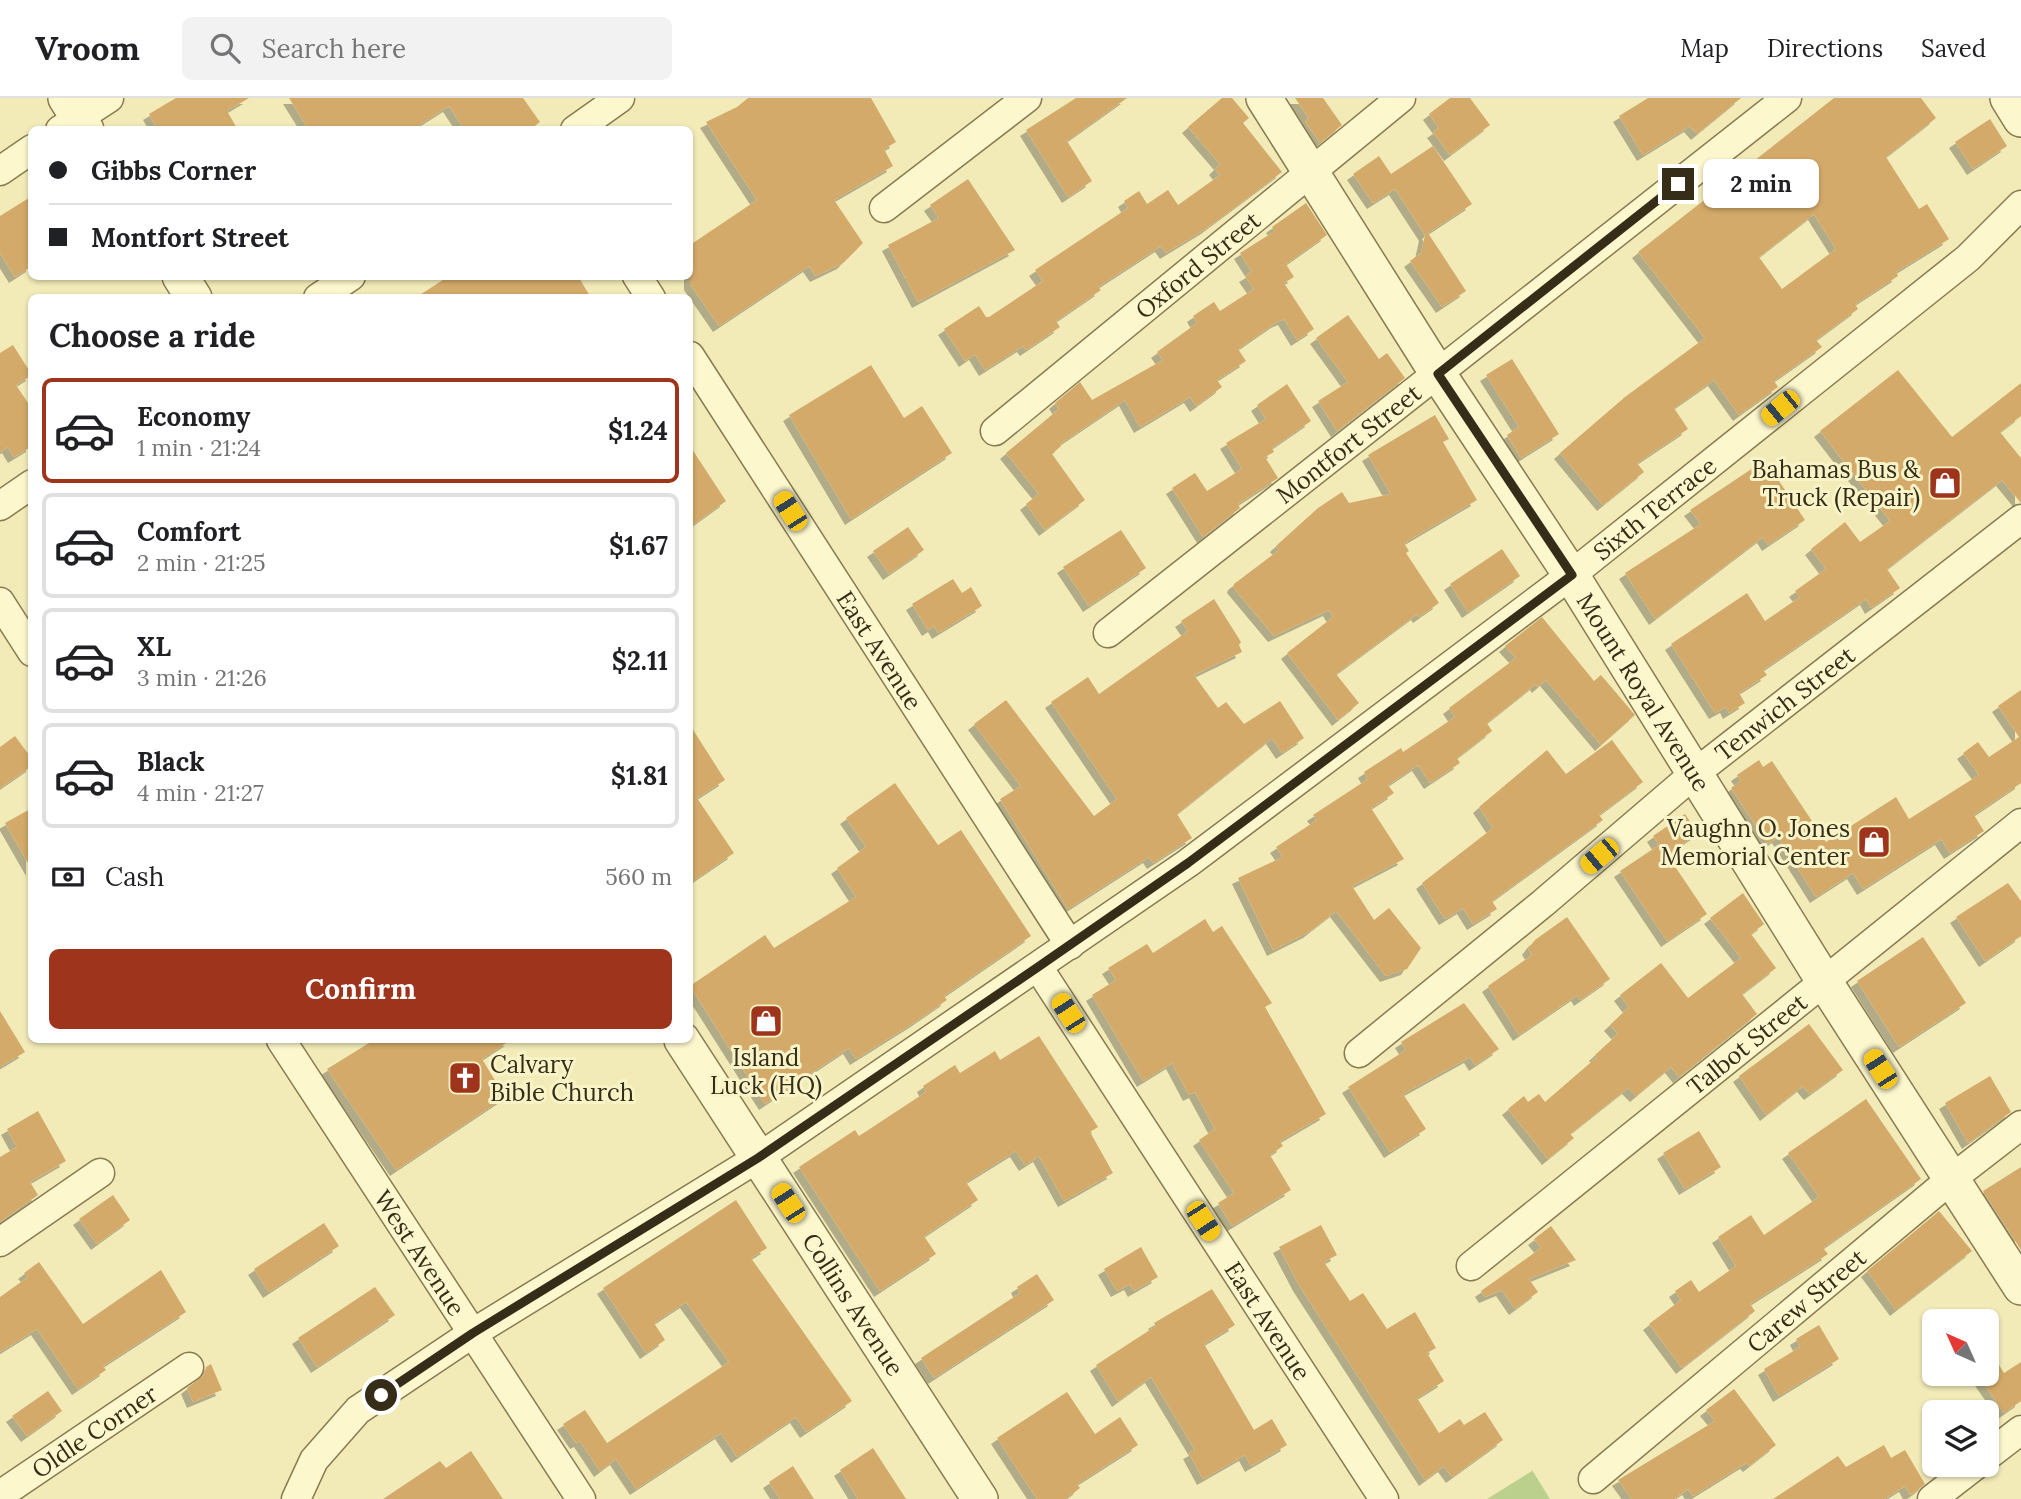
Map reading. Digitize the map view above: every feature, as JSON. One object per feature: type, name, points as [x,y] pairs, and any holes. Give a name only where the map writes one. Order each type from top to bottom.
[{"type":"street","points":[[73,118],[109,98]]},
{"type":"street","points":[[581,126],[620,98]]},
{"type":"street","points":[[884,208],[1027,98]]},
{"type":"street","name":"Mount Royal Avenue","points":[[1264,98],[1438,374],[1572,575],[1694,775],[1950,1180],[2021,1287]]},
{"type":"street","name":"Oxford Street","points":[[995,431],[1310,169],[1401,98]]},
{"type":"street","name":"Montfort Street","points":[[1108,634],[1787,98]]},
{"type":"street","points":[[2008,98],[2021,119]]},
{"type":"street","points":[[0,171],[28,152]]},
{"type":"street","name":"Sixth Terrace","points":[[296,1499],[314,1460],[358,1410],[473,1333],[758,1158],[1188,863],[1572,575],[1968,258],[2021,205]]},
{"type":"street","points":[[324,294],[345,280]]},
{"type":"street","name":"East Avenue","points":[[693,361],[1070,945]]},
{"type":"street","points":[[0,506],[28,487]]},
{"type":"street","name":"Tenwich Street","points":[[1359,1053],[1542,904],[1694,775],[2021,519]]},
{"type":"street","points":[[0,602],[28,646]]},
{"type":"street","name":"Talbot Street","points":[[1471,1266],[2021,823]]},
{"type":"street","name":"East Avenue","points":[[1038,967],[1384,1499]]},
{"type":"street","name":"West Avenue","points":[[283,1043],[581,1499]]},
{"type":"street","name":"Collins Avenue","points":[[684,1043],[980,1499]]},
{"type":"street","name":"Carew Street","points":[[1592,1479],[1950,1180],[2021,1125]]},
{"type":"street","points":[[0,1242],[100,1173]]},
{"type":"street","name":"Oldle Corner","points":[[0,1495],[189,1367]]},
{"type":"street","points":[[1999,1447],[2021,1430]]},
{"type":"street","points":[[1933,1499],[1961,1477]]},
{"type":"green space","points":[[1532,1471],[1550,1499],[1487,1499]]},
{"type":"building","points":[[176,98],[249,98],[227,111],[236,126],[156,126],[149,114]]},
{"type":"building","points":[[289,98],[523,98],[540,122],[534,126],[462,126],[449,106],[417,126],[306,126]]},
{"type":"building","points":[[748,98],[871,98],[896,142],[884,149],[893,166],[834,200],[863,243],[843,263],[816,276],[809,266],[719,326],[690,284],[690,280],[693,280],[693,243],[757,200],[706,122],[737,107]]},
{"type":"building","points":[[1076,98],[1127,98],[1067,141],[1092,181],[1068,197],[1026,130]]},
{"type":"building","points":[[1222,98],[1232,98],[1249,118],[1243,123],[1282,172],[1207,228],[1166,253],[1161,246],[1098,287],[1101,290],[1056,321],[1060,327],[1026,350],[1023,346],[985,370],[975,354],[965,361],[944,329],[979,306],[986,317],[989,317],[1043,281],[1035,270],[1128,208],[1124,201],[1139,191],[1147,204],[1168,190],[1178,205],[1220,175],[1215,169],[1220,164],[1188,127]]},
{"type":"building","points":[[1295,98],[1323,98],[1342,125],[1320,143],[1305,121],[1309,118]]},
{"type":"building","points":[[1450,98],[1470,98],[1490,125],[1450,155],[1433,132],[1439,128],[1429,114]]},
{"type":"building","points":[[1648,98],[1741,98],[1697,134],[1690,126],[1643,155],[1619,116]]},
{"type":"building","points":[[1834,98],[1921,98],[1936,118],[1886,157],[1919,209],[1927,204],[1949,239],[1896,272],[1898,276],[1855,304],[1858,309],[1816,340],[1822,347],[1774,381],[1778,387],[1739,415],[1714,380],[1674,408],[1688,429],[1637,463],[1644,472],[1603,505],[1560,453],[1625,397],[1705,338],[1638,252]],"holes":[[[1814,214],[1836,249],[1782,289],[1759,257]]]},
{"type":"building","points":[[1990,119],[2007,146],[1973,169],[1955,142]]},
{"type":"building","points":[[1433,146],[1472,204],[1428,233],[1466,291],[1442,307],[1410,261],[1421,253],[1425,235],[1395,189],[1373,203],[1353,174],[1379,156],[1391,174]]},
{"type":"building","points":[[968,179],[1015,250],[918,302],[888,245],[939,218],[930,205]]},
{"type":"building","points":[[28,198],[28,269],[15,277],[0,253],[0,216]]},
{"type":"building","points":[[1306,203],[1327,235],[1286,264],[1294,277],[1284,283],[1314,329],[1297,340],[1284,319],[1277,322],[1238,349],[1246,361],[1217,380],[1222,387],[1196,406],[1190,397],[1140,427],[1125,400],[1060,444],[1052,454],[1085,500],[1045,530],[1026,504],[1039,494],[1006,453],[1059,409],[1055,403],[1080,382],[1092,400],[1163,360],[1157,352],[1197,323],[1193,316],[1214,302],[1220,311],[1254,289],[1245,276],[1252,272],[1240,253],[1275,231],[1272,227]]},
{"type":"building","points":[[443,280],[580,280],[589,294],[421,294]]},
{"type":"building","points":[[1348,315],[1379,359],[1387,353],[1405,378],[1337,431],[1318,401],[1348,382],[1316,338]]},
{"type":"building","points":[[13,345],[28,369],[28,378],[16,385],[28,403],[28,448],[14,457],[8,447],[0,452],[0,353]]},
{"type":"building","points":[[1512,359],[1559,434],[1521,458],[1507,435],[1519,427],[1486,375]]},
{"type":"building","points":[[871,365],[904,418],[922,406],[952,453],[851,519],[789,415]]},
{"type":"building","points":[[1898,370],[1952,437],[2021,383],[2021,416],[2000,432],[2021,458],[2021,503],[2002,480],[1887,569],[1900,588],[1871,608],[1866,599],[1763,670],[1767,675],[1739,693],[1745,703],[1729,713],[1726,707],[1715,713],[1671,644],[1747,593],[1765,621],[1800,597],[1795,591],[1826,569],[1811,549],[1845,522],[1860,542],[1890,521],[1820,431]]},
{"type":"building","points":[[1287,384],[1311,421],[1272,448],[1274,452],[1265,457],[1278,478],[1238,504],[1240,508],[1203,537],[1172,488],[1195,473],[1207,491],[1242,469],[1226,443],[1266,419],[1257,405]]},
{"type":"building","points":[[1435,415],[1449,439],[1443,442],[1477,500],[1404,543],[1409,551],[1406,553],[1439,603],[1419,617],[1417,614],[1336,674],[1359,703],[1338,720],[1287,653],[1333,617],[1329,610],[1274,636],[1233,587],[1279,550],[1276,546],[1318,508],[1342,492],[1349,503],[1391,494],[1368,455]]},
{"type":"building","points":[[693,451],[726,501],[693,525]]},
{"type":"building","points":[[1765,460],[1805,520],[1768,545],[1763,537],[1655,619],[1625,573],[1701,524],[1690,510]]},
{"type":"building","points":[[908,527],[924,550],[889,574],[873,551]]},
{"type":"building","points":[[1121,530],[1146,568],[1089,606],[1063,567]]},
{"type":"building","points":[[1502,549],[1520,576],[1468,612],[1450,584]]},
{"type":"building","points":[[953,579],[962,593],[971,587],[982,606],[938,633],[934,626],[928,630],[912,604]]},
{"type":"building","points":[[1214,599],[1241,642],[1239,645],[1242,652],[1194,675],[1218,708],[1226,702],[1244,724],[1280,701],[1304,738],[1282,753],[1272,738],[1177,814],[1192,838],[1153,863],[1149,857],[1068,909],[1000,799],[1021,786],[974,724],[1006,700],[1094,816],[1117,799],[1051,702],[1088,677],[1099,694],[1188,631],[1181,621]]},
{"type":"building","points":[[1542,617],[1594,681],[1601,675],[1635,715],[1601,745],[1546,680],[1538,687],[1536,684],[1487,723],[1492,731],[1457,758],[1460,763],[1430,783],[1418,765],[1388,785],[1394,793],[1371,808],[1404,859],[1352,886],[1374,920],[1389,908],[1421,948],[1407,969],[1386,976],[1336,911],[1309,932],[1273,950],[1238,878],[1283,857],[1276,847],[1317,820],[1313,815],[1368,779],[1364,772],[1401,748],[1403,752],[1455,717],[1449,708],[1516,658],[1505,646]]},
{"type":"building","points":[[2021,690],[2021,783],[1974,815],[1984,831],[1950,853],[1941,839],[1863,889],[1853,873],[1816,897],[1778,837],[1768,844],[1731,788],[1741,781],[1737,775],[1759,760],[1763,767],[1772,761],[1826,842],[1896,797],[1909,819],[1979,775],[1963,753],[1978,742],[1989,757],[2019,737],[1998,706]]},
{"type":"building","points":[[693,730],[725,780],[697,798],[734,853],[693,881]]},
{"type":"building","points":[[15,736],[28,754],[28,769],[0,788],[0,747]]},
{"type":"building","points":[[1612,740],[1643,782],[1599,815],[1603,820],[1492,901],[1497,909],[1473,924],[1463,908],[1445,919],[1422,883],[1493,828],[1479,807],[1547,750],[1566,774]]},
{"type":"building","points":[[895,783],[938,845],[961,830],[1031,936],[944,996],[947,1000],[915,1022],[856,1059],[849,1048],[765,1104],[693,991],[693,984],[765,935],[774,948],[856,897],[837,868],[866,847],[846,818]]},
{"type":"building","points":[[28,810],[28,863],[5,823]]},
{"type":"building","points":[[1685,814],[1698,833],[1676,848],[1681,855],[1672,862],[1707,914],[1667,941],[1620,871],[1659,845],[1653,836]]},
{"type":"building","points":[[2008,883],[2021,901],[2021,936],[1985,961],[1956,917]]},
{"type":"building","points":[[1743,893],[1764,924],[1751,934],[1776,968],[1742,994],[1757,1014],[1679,1077],[1671,1067],[1636,1096],[1628,1088],[1570,1134],[1574,1138],[1548,1159],[1508,1109],[1524,1096],[1528,1102],[1539,1094],[1545,1102],[1597,1057],[1595,1055],[1618,1034],[1610,1025],[1629,1007],[1620,995],[1661,963],[1688,998],[1741,958],[1710,918]]},
{"type":"building","points":[[1567,917],[1610,979],[1580,1000],[1577,995],[1519,1035],[1488,986],[1532,955],[1528,949],[1535,940]]},
{"type":"building","points":[[1205,919],[1213,932],[1222,926],[1272,1003],[1265,1007],[1326,1114],[1280,1141],[1283,1146],[1270,1155],[1291,1190],[1232,1226],[1218,1203],[1234,1193],[1199,1140],[1215,1129],[1195,1092],[1189,1095],[1172,1063],[1143,1081],[1092,995],[1116,980],[1108,968],[1147,944],[1153,953]]},
{"type":"building","points":[[1923,937],[1966,1003],[1899,1047],[1857,981]]},
{"type":"building","points":[[1464,1003],[1499,1049],[1475,1065],[1470,1057],[1403,1094],[1426,1129],[1390,1152],[1348,1087],[1406,1050],[1401,1042]]},
{"type":"building","points":[[0,1011],[25,1052],[0,1067]]},
{"type":"building","points":[[1809,1024],[1843,1070],[1810,1094],[1803,1086],[1766,1115],[1739,1076]]},
{"type":"building","points":[[1039,1036],[1098,1127],[1090,1132],[1113,1173],[1064,1201],[1039,1156],[1025,1165],[1016,1151],[966,1182],[978,1200],[924,1236],[936,1254],[880,1291],[799,1167],[855,1130],[859,1136],[926,1092],[923,1086],[955,1065],[960,1073],[995,1051],[1000,1060]]},
{"type":"building","points":[[369,1043],[506,1043],[482,1059],[505,1097],[396,1170],[327,1069]]},
{"type":"building","points":[[1990,1076],[2011,1112],[1968,1143],[1945,1103]]},
{"type":"building","points":[[1866,1099],[1921,1179],[1823,1248],[1828,1254],[1750,1304],[1755,1311],[1682,1368],[1649,1324],[1681,1300],[1675,1291],[1691,1280],[1699,1292],[1736,1266],[1718,1237],[1751,1215],[1764,1235],[1819,1197],[1788,1153]]},
{"type":"building","points":[[38,1111],[66,1161],[30,1182],[38,1195],[0,1222],[0,1157],[17,1147],[7,1129]]},
{"type":"building","points":[[1699,1131],[1721,1167],[1685,1189],[1663,1153]]},
{"type":"building","points":[[2021,1167],[2021,1250],[1983,1191]]},
{"type":"building","points":[[113,1195],[130,1220],[97,1244],[79,1219]]},
{"type":"building","points":[[736,1200],[767,1248],[751,1258],[852,1401],[806,1432],[796,1417],[737,1457],[721,1433],[636,1489],[616,1459],[600,1471],[580,1441],[576,1443],[563,1424],[585,1410],[607,1443],[729,1362],[686,1302],[654,1323],[665,1340],[646,1353],[603,1288]]},
{"type":"building","points":[[1939,1211],[1972,1251],[1896,1310],[1867,1271]]},
{"type":"building","points":[[324,1223],[339,1246],[269,1292],[254,1269]]},
{"type":"building","points":[[1321,1225],[1337,1255],[1324,1262],[1350,1301],[1363,1293],[1387,1329],[1415,1312],[1436,1348],[1427,1353],[1444,1381],[1417,1398],[1439,1433],[1460,1419],[1464,1425],[1485,1412],[1503,1440],[1452,1477],[1444,1466],[1425,1480],[1299,1285],[1279,1247]]},
{"type":"building","points":[[1551,1226],[1576,1260],[1529,1279],[1538,1292],[1515,1309],[1502,1290],[1485,1297],[1481,1291],[1541,1248],[1534,1239]]},
{"type":"building","points":[[1141,1247],[1158,1277],[1134,1291],[1130,1284],[1117,1291],[1104,1269]]},
{"type":"building","points":[[39,1262],[83,1324],[161,1270],[186,1312],[103,1366],[106,1370],[78,1389],[37,1329],[0,1352],[0,1297],[28,1277],[24,1273]]},
{"type":"building","points":[[1037,1274],[1054,1300],[934,1378],[921,1358],[1020,1293],[1017,1287]]},
{"type":"building","points":[[375,1287],[395,1315],[317,1367],[298,1338]]},
{"type":"building","points":[[1212,1289],[1235,1325],[1204,1344],[1254,1430],[1272,1419],[1287,1445],[1251,1466],[1245,1455],[1203,1479],[1189,1453],[1195,1450],[1151,1377],[1118,1401],[1096,1365],[1156,1326],[1154,1323]]},
{"type":"building","points":[[1819,1325],[1839,1359],[1779,1396],[1764,1369],[1800,1347],[1796,1339]]},
{"type":"building","points":[[2021,1362],[2021,1401],[2004,1413],[1999,1400],[1995,1400],[1985,1386],[1999,1386],[1999,1365],[2004,1373]]},
{"type":"building","points":[[211,1364],[222,1390],[193,1402],[187,1388],[204,1375],[206,1367]]},
{"type":"building","points":[[1734,1389],[1776,1445],[1749,1466],[1746,1463],[1693,1496],[1688,1489],[1674,1499],[1632,1499],[1618,1480],[1715,1421],[1706,1410]]},
{"type":"building","points":[[48,1391],[62,1411],[27,1436],[12,1416]]},
{"type":"building","points":[[1067,1392],[1095,1434],[1120,1417],[1138,1445],[1077,1484],[1080,1488],[1066,1499],[1037,1499],[997,1438]]},
{"type":"building","points":[[1884,1445],[1891,1458],[1905,1450],[1925,1484],[1910,1495],[1905,1486],[1884,1499],[1773,1499],[1838,1456],[1846,1467]]},
{"type":"building","points":[[873,1448],[906,1499],[858,1499],[840,1470]]},
{"type":"building","points":[[471,1451],[503,1499],[383,1499],[440,1461],[446,1468]]},
{"type":"building","points":[[793,1466],[814,1499],[780,1499],[769,1482]]},
{"type":"place","name":"Bahamas Bus & Truck (Repair)","points":[[1945,483]]},
{"type":"place","name":"Vaughn O. Jones Memorial Center","points":[[1874,842]]},
{"type":"place","name":"Island Luck (HQ)","points":[[766,1021]]},
{"type":"place","name":"Calvary Bible Church","points":[[465,1078]]},
{"type":"route","points":[[381,1395],[473,1333],[758,1158],[1038,967],[1188,863],[1572,575],[1438,374],[1678,184]]}]
